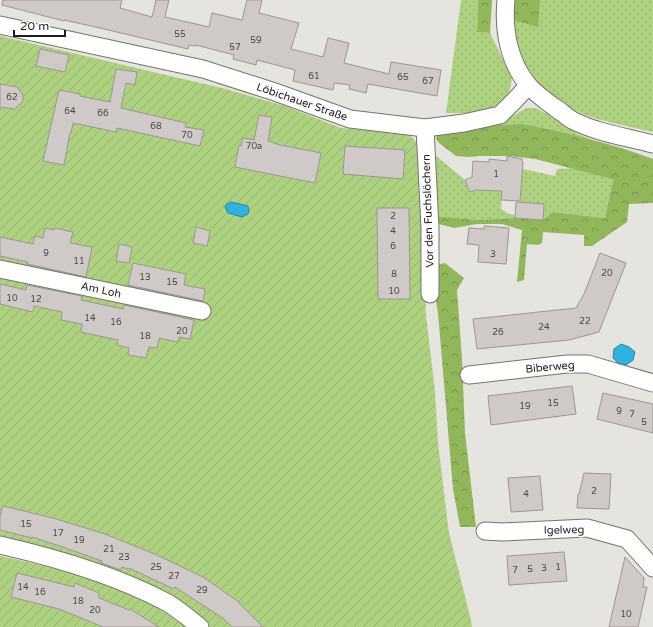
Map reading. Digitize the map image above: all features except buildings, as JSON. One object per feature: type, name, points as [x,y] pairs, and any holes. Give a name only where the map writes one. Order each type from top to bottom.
[{"type":"street","points":[[506,0],[505,15],[509,48],[515,66],[528,86],[536,94],[573,121],[599,130],[653,144]]},
{"type":"street","name":"Löbichauer Straße","points":[[0,25],[203,69],[275,92],[350,119],[425,128],[464,123],[500,115],[528,86]]},
{"type":"street","name":"Vor den Fuchslöchern","points":[[425,128],[430,228],[430,294]]},
{"type":"street","name":"Am Loh","points":[[0,269],[202,311]]},
{"type":"street","name":"Biberweg","points":[[469,376],[562,364],[584,364],[653,383]]},
{"type":"street","name":"Igelweg","points":[[485,531],[502,532],[587,528],[627,539],[653,568]]},
{"type":"street","points":[[0,545],[67,562],[128,584],[169,604],[200,627]]},
{"type":"green space","points":[[461,0],[478,0],[477,32],[490,33],[512,78],[508,98],[500,104],[491,108],[467,113],[446,113]]},
{"type":"green space","points":[[478,0],[492,0],[490,33],[477,32]]},
{"type":"green space","points":[[512,0],[653,0],[653,132],[588,116],[556,98],[544,88],[526,67],[521,55],[517,43]]},
{"type":"green space","points":[[512,0],[540,0],[538,27],[513,20]]},
{"type":"green space","points":[[0,36],[226,89],[285,106],[341,128],[408,133],[417,143],[420,153],[426,315],[435,391],[438,443],[449,533],[472,627],[210,627],[182,605],[0,541],[0,275],[208,319],[209,307],[0,263]]},
{"type":"green space","points":[[526,108],[536,108],[558,120],[576,133],[592,140],[523,124],[498,125]]},
{"type":"green space","points":[[523,124],[589,139],[653,159],[653,203],[629,204],[627,222],[592,246],[584,246],[584,235],[543,232],[542,243],[538,245],[527,244],[524,280],[517,282],[522,230],[502,224],[477,224],[454,228],[435,223],[435,216],[479,220],[515,218],[543,220],[553,212],[605,218],[613,179],[535,159],[511,156],[456,156],[439,143],[436,138],[438,134],[498,125]]},
{"type":"green space","points":[[435,155],[465,180],[470,192],[476,190],[502,191],[501,209],[509,214],[515,215],[515,218],[479,220],[435,216]]},
{"type":"green space","points":[[577,168],[613,178],[605,218],[553,212],[543,220],[544,204],[520,202],[522,178],[516,171],[523,172],[523,169],[555,176],[557,169]]},
{"type":"green space","points":[[445,263],[464,278],[457,290],[465,433],[476,527],[460,527],[453,489],[438,313],[435,295],[435,265]]},
{"type":"green space","points":[[0,556],[69,573],[120,589],[162,610],[186,627],[0,627]]},
{"type":"water","points":[[231,202],[248,206],[248,214],[242,217],[228,213],[225,207]]},
{"type":"water","points":[[621,344],[629,347],[635,352],[633,360],[626,365],[618,363],[613,358],[614,349]]}]
